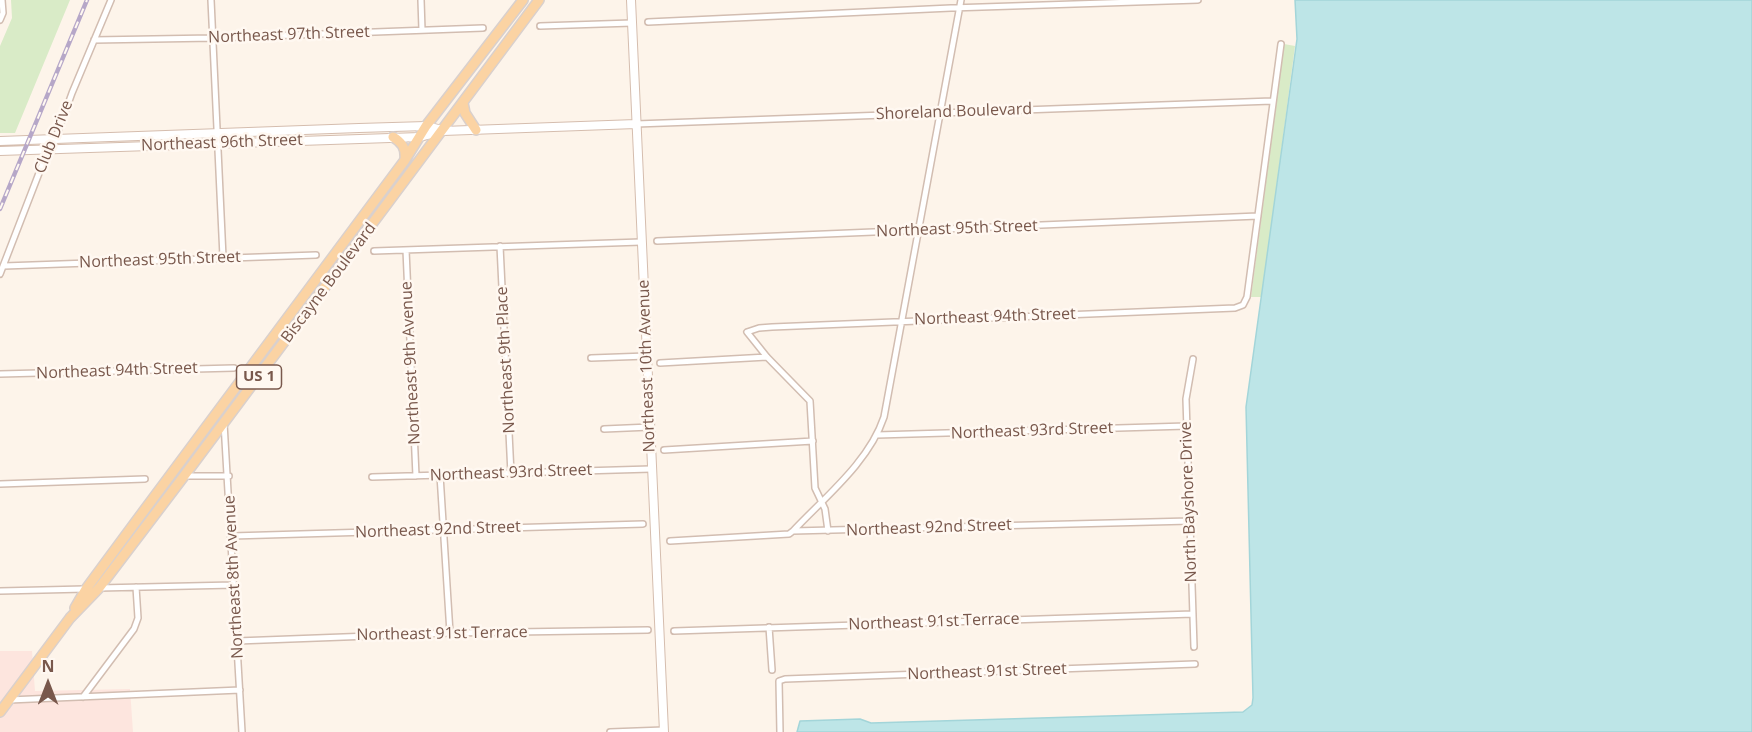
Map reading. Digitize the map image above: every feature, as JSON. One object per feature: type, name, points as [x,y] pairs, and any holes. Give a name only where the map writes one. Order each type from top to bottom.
[{"type":"main road","name":"Biscayne Boulevard","points":[[70,618],[86,589],[405,160],[426,126],[523,0]]},
{"type":"main road","name":"Biscayne Boulevard","points":[[0,712],[70,618],[99,588],[184,476],[539,0]]},
{"type":"main road","points":[[463,103],[465,113],[476,129]]},
{"type":"main road","points":[[393,137],[401,142],[405,149],[405,160]]},
{"type":"main road","points":[[295,328],[294,317],[299,303]]},
{"type":"main road","points":[[224,423],[226,400]]},
{"type":"street","points":[[0,20],[3,13],[2,0]]},
{"type":"street","name":"Club Drive","points":[[0,274],[111,0]]},
{"type":"street","points":[[212,0],[223,257]]},
{"type":"street","points":[[421,0],[422,30]]},
{"type":"street","name":"Northeast 10th Avenue","points":[[631,0],[664,731]]},
{"type":"street","points":[[793,531],[863,458],[877,435],[888,398],[903,321],[961,0]]},
{"type":"street","points":[[648,22],[1198,0]]},
{"type":"street","points":[[540,26],[632,23]]},
{"type":"street","name":"Northeast 97th Street","points":[[94,40],[483,28]]},
{"type":"street","points":[[1258,216],[1281,44]]},
{"type":"street","name":"Shoreland Boulevard","points":[[636,124],[1272,101]]},
{"type":"street","name":"Northeast 96th Street","points":[[0,141],[426,126],[443,130],[636,124]]},
{"type":"street","name":"Northeast 96th Street","points":[[0,151],[420,137],[443,130]]},
{"type":"street","name":"Northeast 95th Street","points":[[657,241],[1258,216]]},
{"type":"street","name":"Northeast 94th Street","points":[[767,357],[747,332],[759,328],[1235,308],[1243,305],[1247,297],[1258,216]]},
{"type":"street","points":[[374,251],[641,242]]},
{"type":"street","name":"Northeast 9th Place","points":[[500,246],[511,474]]},
{"type":"street","name":"Northeast 9th Avenue","points":[[406,250],[417,476]]},
{"type":"street","name":"Northeast 95th Street","points":[[4,266],[316,255]]},
{"type":"street","points":[[591,358],[647,356]]},
{"type":"street","points":[[660,363],[767,357],[810,401],[815,488],[825,509],[828,531]]},
{"type":"street","name":"North Bayshore Drive","points":[[1193,359],[1186,399],[1194,646]]},
{"type":"street","name":"Northeast 94th Street","points":[[0,374],[234,368]]},
{"type":"street","name":"Northeast 8th Avenue","points":[[224,423],[229,476],[242,732]]},
{"type":"street","name":"Northeast 93rd Street","points":[[877,435],[1187,426]]},
{"type":"street","points":[[604,429],[650,427]]},
{"type":"street","points":[[664,450],[813,441]]},
{"type":"street","name":"Northeast 93rd Street","points":[[372,477],[651,469]]},
{"type":"street","points":[[440,475],[450,633]]},
{"type":"street","points":[[184,476],[229,476]]},
{"type":"street","points":[[0,484],[145,479]]},
{"type":"street","name":"Northeast 92nd Street","points":[[670,541],[789,534],[793,531],[1190,521]]},
{"type":"street","name":"Northeast 92nd Street","points":[[232,536],[643,524]]},
{"type":"street","points":[[99,588],[234,585]]},
{"type":"street","points":[[83,697],[134,628],[138,618],[136,587]]},
{"type":"street","points":[[0,591],[86,589]]},
{"type":"street","name":"Northeast 91st Terrace","points":[[674,631],[1193,614]]},
{"type":"street","points":[[769,627],[772,670]]},
{"type":"street","name":"Northeast 91st Terrace","points":[[237,641],[450,633],[648,630]]},
{"type":"street","name":"Northeast 91st Street","points":[[780,732],[779,681],[785,679],[1195,664]]},
{"type":"street","points":[[9,700],[240,690]]},
{"type":"street","points":[[610,732],[664,731]]},
{"type":"shaded area","points":[[0,651],[32,651],[35,691],[130,689],[133,732],[0,732]]},
{"type":"green space","points":[[11,0],[70,0],[15,133],[0,133],[0,46],[12,18]]},
{"type":"green space","points":[[1284,44],[1295,46],[1262,297],[1251,297]]},
{"type":"water","points":[[1295,0],[1752,0],[1752,732],[797,732],[800,721],[860,719],[871,723],[1243,712],[1252,705],[1246,407],[1297,39]]},
{"type":"railway","points":[[0,209],[87,0]]}]
